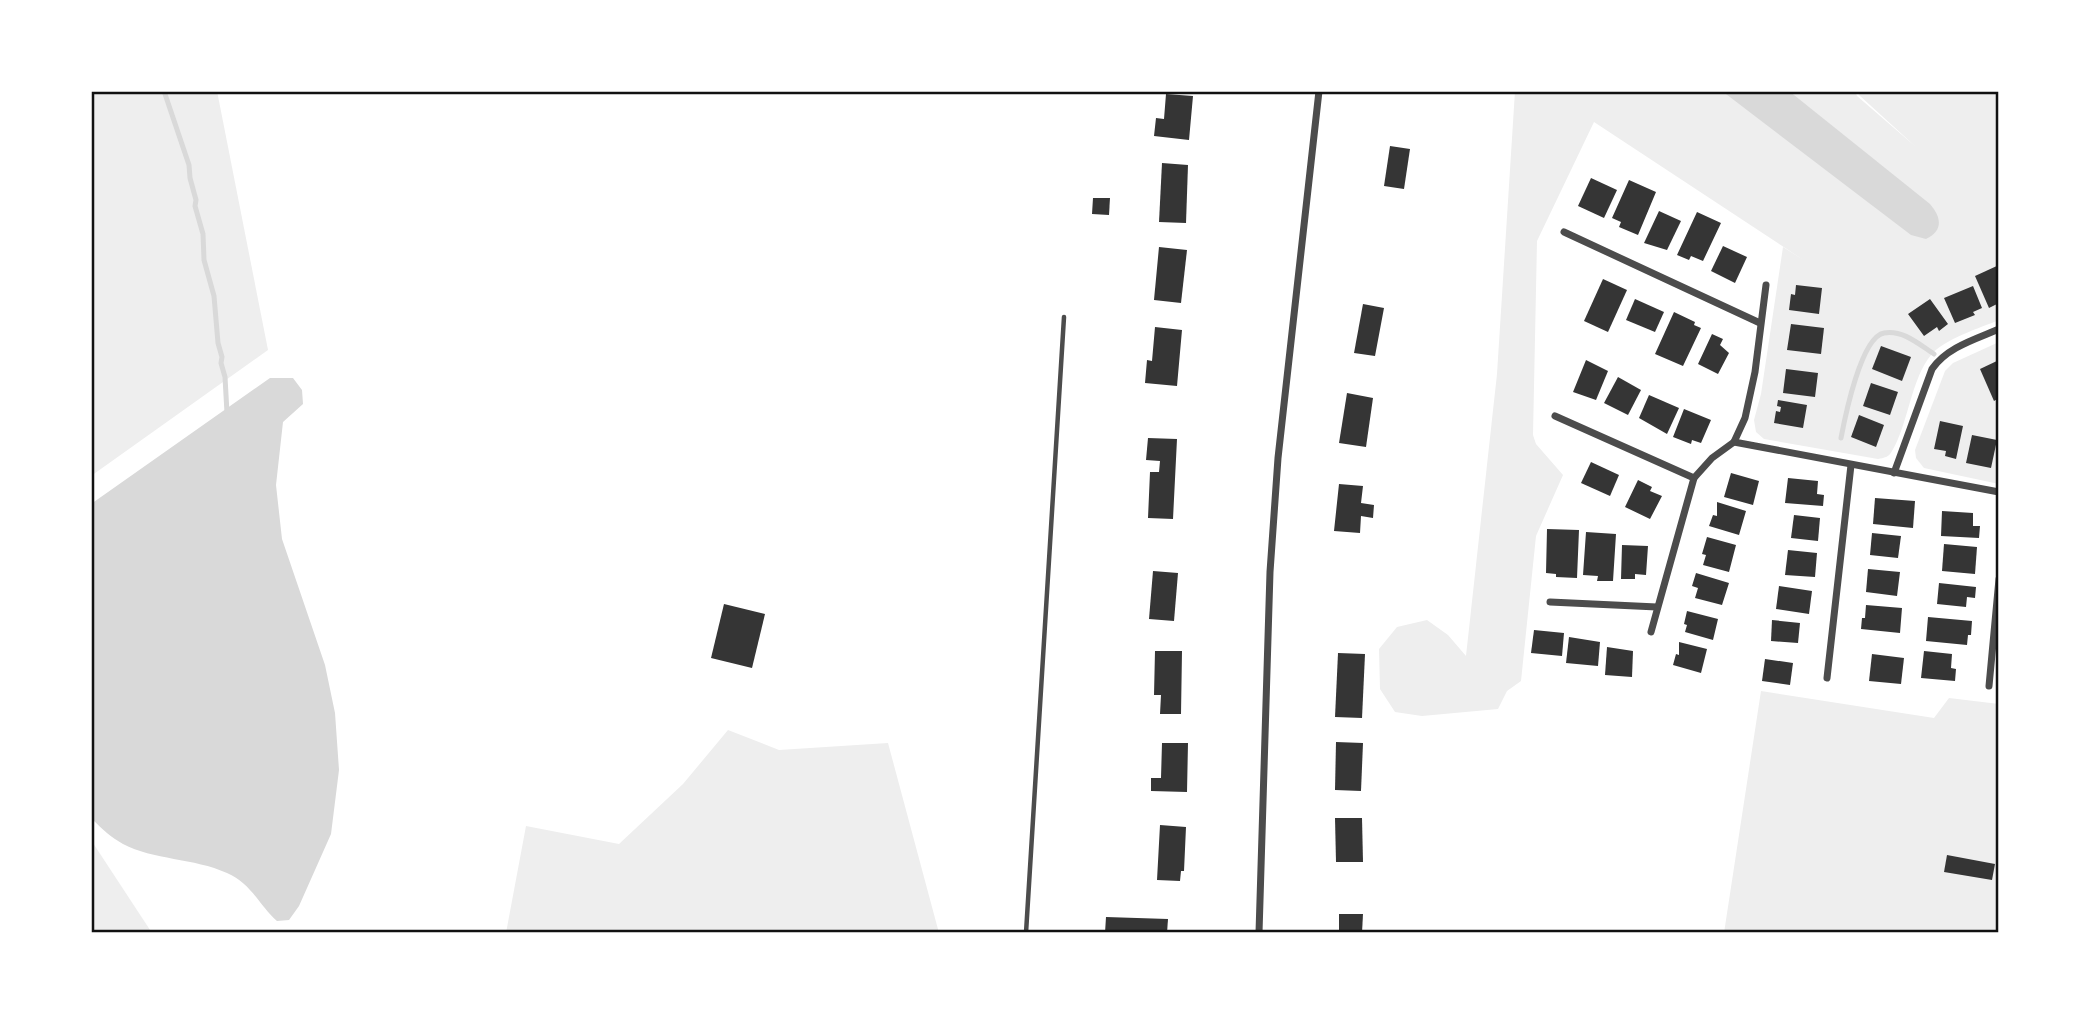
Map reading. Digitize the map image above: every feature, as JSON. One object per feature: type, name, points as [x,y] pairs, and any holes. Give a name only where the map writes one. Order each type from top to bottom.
[{"type":"street","points":[[1259,933],[1270,572],[1278,458],[1320,91]]},
{"type":"street","points":[[1564,232],[1760,323]]},
{"type":"street","points":[[1651,632],[1694,478],[1712,458],[1734,442],[1745,418],[1755,372],[1766,285]]},
{"type":"street","points":[[1895,473],[1932,369],[1939,359],[1950,351],[1999,329]]},
{"type":"street","points":[[1555,415],[1694,478]]},
{"type":"street","points":[[1734,442],[1999,492]]},
{"type":"street","points":[[1827,678],[1851,465]]},
{"type":"street","points":[[1989,686],[1999,579]]},
{"type":"street","points":[[1550,602],[1657,607]]},
{"type":"lane","points":[[1026,933],[1064,317]]},
{"type":"shaded area","points":[[91,91],[217,91],[268,350],[91,476]]},
{"type":"shaded area","points":[[1515,91],[1855,91],[1857,96],[1916,147],[1857,91],[1999,91],[1999,320],[1953,339],[1931,355],[1919,376],[1897,440],[1886,457],[1878,459],[1764,439],[1756,432],[1754,420],[1761,394],[1783,247],[1805,261],[1594,122],[1537,241],[1533,435],[1536,444],[1563,475],[1536,536],[1521,681],[1507,691],[1498,709],[1422,716],[1395,712],[1380,689],[1379,649],[1397,627],[1427,620],[1448,635],[1466,656],[1497,374]]},
{"type":"shaded area","points":[[1722,91],[1789,91],[1930,204],[1938,218],[1936,232],[1926,239],[1911,235]]},
{"type":"shaded area","points":[[1999,342],[1999,484],[1924,468],[1916,458],[1915,450],[1945,371],[1953,363]]},
{"type":"shaded area","points":[[270,378],[293,378],[302,390],[303,404],[283,422],[276,485],[282,539],[325,665],[335,713],[339,770],[331,834],[299,906],[289,920],[277,921],[249,888],[235,877],[201,864],[147,853],[115,839],[93,820],[91,793],[91,504]]},
{"type":"shaded area","points":[[1761,691],[1934,718],[1949,698],[1999,704],[1999,933],[1724,933]]},
{"type":"shaded area","points":[[728,730],[779,750],[888,743],[939,933],[506,933],[526,826],[619,844],[683,784]]},
{"type":"shaded area","points":[[91,840],[152,933],[91,933]]},
{"type":"building","points":[[1166,94],[1193,96],[1189,140],[1154,136],[1156,118],[1164,119]]},
{"type":"building","points":[[1390,146],[1410,149],[1404,189],[1384,186]]},
{"type":"building","points":[[1162,163],[1188,165],[1186,223],[1159,222]]},
{"type":"building","points":[[1591,178],[1617,190],[1604,218],[1578,206]]},
{"type":"building","points":[[1629,180],[1656,192],[1638,235],[1619,227],[1621,222],[1612,218]]},
{"type":"building","points":[[1093,198],[1110,198],[1109,215],[1092,214]]},
{"type":"building","points":[[1659,211],[1681,221],[1667,250],[1644,243]]},
{"type":"building","points":[[1697,212],[1721,223],[1703,261],[1691,256],[1689,260],[1677,255]]},
{"type":"building","points":[[1723,246],[1747,257],[1735,283],[1711,271]]},
{"type":"building","points":[[1159,247],[1187,250],[1181,303],[1154,300]]},
{"type":"building","points":[[1999,265],[1999,303],[1989,308],[1975,276]]},
{"type":"building","points":[[1603,279],[1627,290],[1608,332],[1584,321]]},
{"type":"building","points":[[1796,285],[1822,288],[1819,314],[1789,310],[1791,294],[1795,295]]},
{"type":"building","points":[[1973,286],[1982,308],[1973,312],[1975,315],[1955,323],[1944,298]]},
{"type":"building","points":[[1635,299],[1664,312],[1655,332],[1626,320]]},
{"type":"building","points":[[1930,299],[1948,324],[1939,331],[1937,327],[1924,336],[1908,314]]},
{"type":"building","points":[[1363,304],[1384,308],[1375,356],[1354,353]]},
{"type":"building","points":[[1674,312],[1695,322],[1694,325],[1701,328],[1683,366],[1655,354]]},
{"type":"building","points":[[1791,324],[1824,328],[1821,354],[1787,350]]},
{"type":"building","points":[[1155,327],[1182,330],[1177,386],[1145,383],[1147,360],[1152,361]]},
{"type":"building","points":[[1712,334],[1723,339],[1720,345],[1729,353],[1718,374],[1698,364]]},
{"type":"building","points":[[1881,346],[1911,357],[1902,381],[1872,369]]},
{"type":"building","points":[[1586,360],[1608,371],[1596,400],[1573,392]]},
{"type":"building","points":[[1999,360],[1999,398],[1994,401],[1980,369]]},
{"type":"building","points":[[1786,369],[1818,373],[1815,397],[1783,393]]},
{"type":"building","points":[[1618,377],[1641,390],[1628,415],[1604,403]]},
{"type":"building","points":[[1871,383],[1898,392],[1890,415],[1863,406]]},
{"type":"building","points":[[1347,393],[1373,398],[1366,447],[1339,443]]},
{"type":"building","points":[[1649,395],[1679,408],[1667,434],[1639,418]]},
{"type":"building","points":[[1778,400],[1807,405],[1803,428],[1774,423],[1776,411],[1780,412],[1781,407],[1777,406]]},
{"type":"building","points":[[1684,409],[1711,420],[1701,443],[1692,440],[1691,444],[1673,437]]},
{"type":"building","points":[[1859,415],[1884,425],[1876,447],[1851,437]]},
{"type":"building","points":[[1940,421],[1963,426],[1956,459],[1945,456],[1946,451],[1934,449]]},
{"type":"building","points":[[1972,435],[1997,440],[1991,468],[1966,463]]},
{"type":"building","points":[[1148,438],[1177,439],[1173,519],[1148,518],[1150,472],[1159,472],[1160,461],[1146,460]]},
{"type":"building","points":[[1591,462],[1619,475],[1610,496],[1581,483]]},
{"type":"building","points":[[1731,473],[1759,481],[1753,505],[1724,497]]},
{"type":"building","points":[[1788,478],[1818,481],[1817,494],[1824,495],[1823,506],[1785,503]]},
{"type":"building","points":[[1638,480],[1652,487],[1650,491],[1662,496],[1650,519],[1625,507]]},
{"type":"building","points":[[1339,484],[1363,486],[1361,503],[1374,505],[1373,518],[1361,516],[1360,533],[1334,531]]},
{"type":"building","points":[[1875,498],[1915,501],[1913,528],[1873,524]]},
{"type":"building","points":[[1717,502],[1746,511],[1739,535],[1709,526],[1713,515],[1717,516]]},
{"type":"building","points":[[1942,511],[1973,513],[1973,526],[1980,526],[1979,538],[1941,536]]},
{"type":"building","points":[[1794,515],[1820,518],[1818,541],[1791,538]]},
{"type":"building","points":[[1547,529],[1579,530],[1577,578],[1556,577],[1556,574],[1546,573]]},
{"type":"building","points":[[1586,532],[1616,534],[1613,581],[1597,581],[1598,576],[1583,575]]},
{"type":"building","points":[[1872,533],[1901,536],[1898,558],[1870,555]]},
{"type":"building","points":[[1707,537],[1736,545],[1729,572],[1703,565],[1706,555],[1702,554]]},
{"type":"building","points":[[1944,544],[1977,547],[1975,574],[1942,571]]},
{"type":"building","points":[[1622,545],[1648,546],[1646,575],[1635,574],[1635,579],[1621,579]]},
{"type":"building","points":[[1788,550],[1817,553],[1815,577],[1785,575]]},
{"type":"building","points":[[1868,569],[1900,572],[1897,596],[1866,592]]},
{"type":"building","points":[[1153,571],[1178,573],[1174,621],[1149,619]]},
{"type":"building","points":[[1696,573],[1729,583],[1722,605],[1695,598],[1698,588],[1692,586]]},
{"type":"building","points":[[1939,583],[1976,587],[1975,598],[1967,597],[1966,607],[1937,604]]},
{"type":"building","points":[[1779,586],[1812,591],[1809,614],[1776,609]]},
{"type":"building","points":[[724,604],[765,614],[752,668],[711,658]]},
{"type":"building","points":[[1866,605],[1902,608],[1900,633],[1861,629]]},
{"type":"building","points":[[1687,611],[1718,619],[1713,640],[1685,632]]},
{"type":"building","points":[[1928,617],[1972,621],[1967,645],[1926,641]]},
{"type":"building","points":[[1772,620],[1800,623],[1798,643],[1771,641]]},
{"type":"building","points":[[1534,630],[1564,633],[1562,656],[1531,653]]},
{"type":"building","points":[[1569,637],[1600,642],[1598,666],[1566,663]]},
{"type":"building","points":[[1679,642],[1707,649],[1701,673],[1673,665],[1676,654],[1679,655]]},
{"type":"building","points":[[1607,647],[1633,651],[1632,677],[1605,675]]},
{"type":"building","points":[[1155,651],[1182,651],[1181,714],[1160,714],[1161,695],[1154,695]]},
{"type":"building","points":[[1924,651],[1952,654],[1951,668],[1956,669],[1955,681],[1921,678]]},
{"type":"building","points":[[1338,653],[1365,654],[1362,718],[1335,717]]},
{"type":"building","points":[[1872,654],[1904,658],[1901,684],[1869,681]]},
{"type":"building","points":[[1765,659],[1793,663],[1790,685],[1762,681]]},
{"type":"building","points":[[1336,742],[1363,743],[1361,791],[1335,790]]},
{"type":"building","points":[[1162,743],[1188,743],[1187,792],[1151,791],[1151,778],[1161,778]]},
{"type":"building","points":[[1335,818],[1362,818],[1363,862],[1336,862]]},
{"type":"building","points":[[1160,825],[1186,827],[1184,871],[1181,871],[1180,881],[1157,880]]},
{"type":"building","points":[[1947,855],[1995,864],[1992,880],[1944,872]]},
{"type":"building","points":[[1339,914],[1363,914],[1362,933],[1339,933]]},
{"type":"building","points":[[1106,917],[1168,919],[1167,933],[1105,933]]},
{"type":"waterway","points":[[164,91],[189,165],[195,206],[203,234],[204,260],[214,296],[218,343],[225,377],[227,413]]},
{"type":"waterway","points":[[1841,438],[1855,379],[1868,348],[1876,338],[1884,333],[1897,333],[1934,354]]}]
